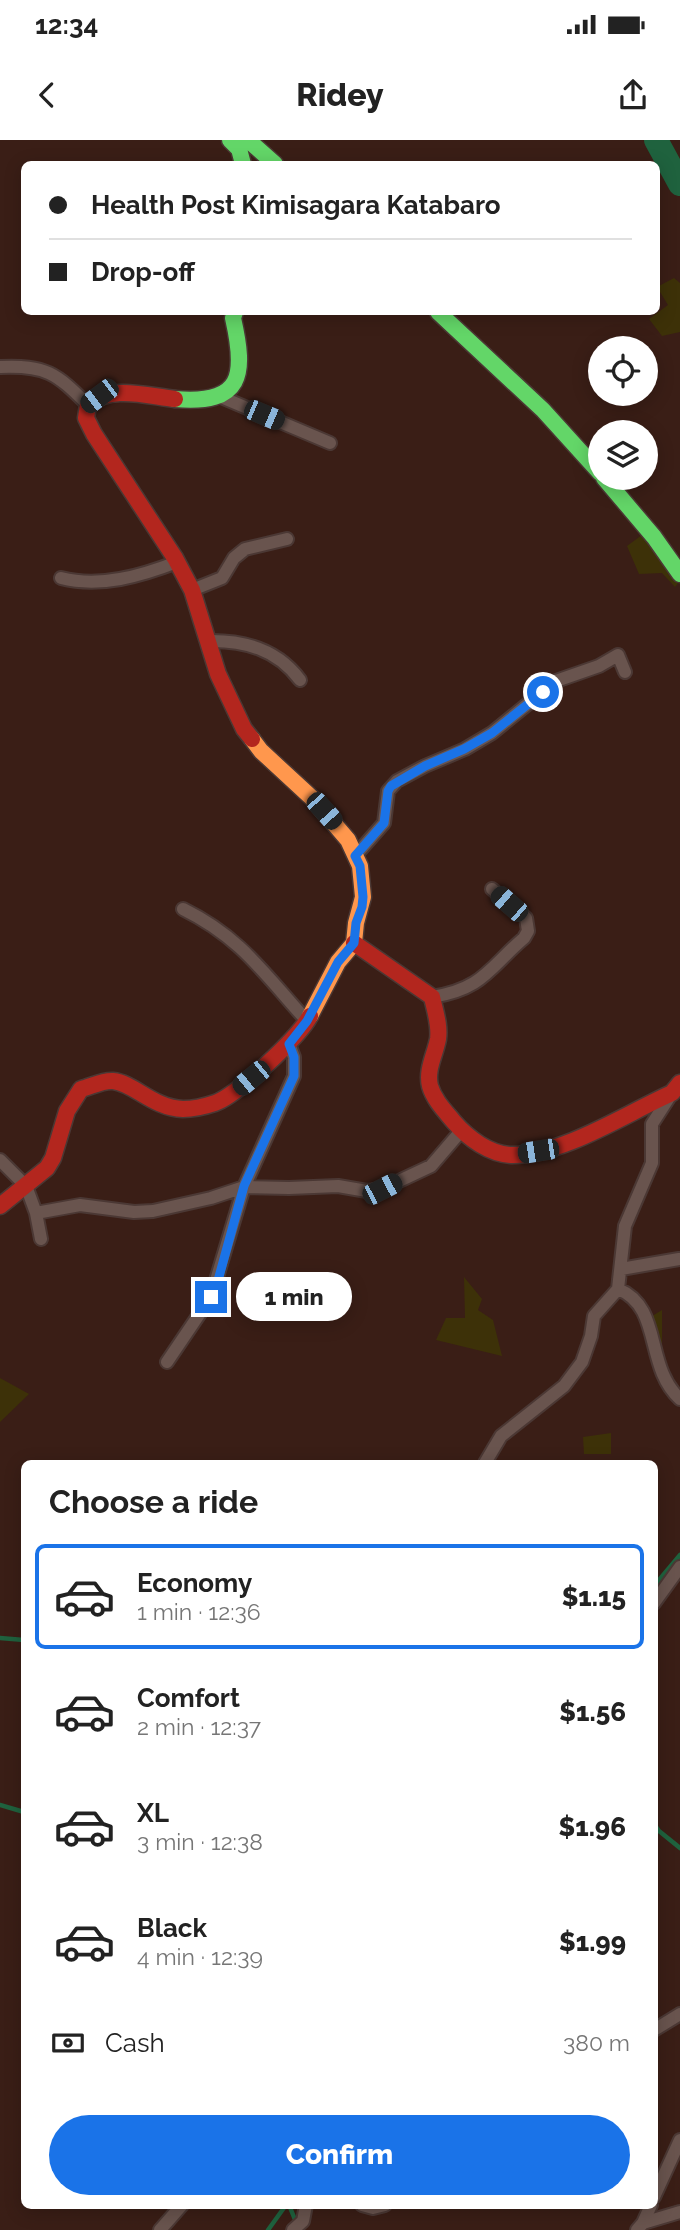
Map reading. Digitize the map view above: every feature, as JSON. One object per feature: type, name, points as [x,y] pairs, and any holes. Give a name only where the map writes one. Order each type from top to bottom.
[{"type":"street","points":[[230,140],[239,149],[242,161]]},
{"type":"street","points":[[248,140],[272,161]]},
{"type":"street","points":[[0,1206],[47,1168],[53,1158],[67,1111],[81,1089],[111,1082],[129,1087],[149,1101],[183,1109],[216,1103],[251,1078],[289,1044],[307,1021],[338,962],[354,943],[363,897],[360,866],[348,840],[313,799],[261,751],[244,729],[218,674],[192,590],[86,418],[88,404],[99,396],[125,393],[201,401],[221,397],[231,388],[240,362],[234,315]]},
{"type":"street","points":[[441,315],[537,403],[588,458]]},
{"type":"street","points":[[0,367],[41,368],[67,384],[88,404]]},
{"type":"street","points":[[221,397],[330,443]]},
{"type":"street","points":[[614,490],[654,537],[680,574]]},
{"type":"street","points":[[192,590],[222,578],[234,558],[245,549],[287,539]]},
{"type":"street","points":[[61,578],[88,582],[123,579],[177,562]]},
{"type":"street","points":[[207,642],[246,643],[282,662],[300,680]]},
{"type":"street","points":[[355,856],[384,823],[388,791],[397,781],[492,733],[556,681],[599,666],[618,655],[625,672]]},
{"type":"street","points":[[354,943],[432,997],[446,995],[479,982],[528,931],[526,918],[492,889]]},
{"type":"street","points":[[183,909],[225,933],[250,956],[307,1021]]},
{"type":"street","points":[[432,997],[438,1035],[429,1082],[434,1095],[461,1131],[499,1152],[513,1155],[538,1151],[569,1141],[676,1088]]},
{"type":"street","points":[[167,1363],[217,1284],[244,1186],[294,1076],[294,1057],[289,1044]]},
{"type":"street","points":[[487,1460],[501,1436],[564,1386],[582,1362],[591,1336],[594,1316],[618,1289],[625,1226],[652,1163],[652,1125],[676,1088]]},
{"type":"street","points":[[36,1213],[80,1205],[134,1212],[153,1211],[211,1198],[244,1186],[338,1186],[368,1191],[382,1189],[431,1166],[461,1131]]},
{"type":"street","points":[[0,1160],[26,1186],[36,1213],[41,1239]]},
{"type":"street","points":[[621,1269],[679,1259]]},
{"type":"street","points":[[618,1289],[632,1294],[646,1317],[658,1366],[671,1390],[680,1399]]},
{"type":"street","points":[[658,1597],[680,1567]]},
{"type":"street","points":[[658,2028],[680,2014]]},
{"type":"street","points":[[658,2188],[680,2140]]},
{"type":"street","points":[[160,2230],[178,2209]]},
{"type":"street","points":[[293,2230],[303,2221],[305,2209]]},
{"type":"street","points":[[640,2227],[649,2209]]},
{"type":"street","points":[[640,2227],[680,2212]]},
{"type":"shaded area","points":[[674,278],[680,283],[680,332],[662,336],[649,319],[660,315],[660,311],[668,305],[660,292],[660,285]]},
{"type":"shaded area","points":[[646,532],[680,581],[675,587],[662,573],[639,574],[627,546]]},
{"type":"shaded area","points":[[464,1277],[482,1299],[478,1310],[493,1320],[502,1356],[436,1340],[446,1318],[465,1318]]},
{"type":"shaded area","points":[[662,1310],[662,1372],[655,1372],[655,1337],[649,1318]]},
{"type":"shaded area","points":[[0,1378],[29,1394],[0,1422]]},
{"type":"shaded area","points":[[611,1433],[611,1454],[584,1454],[583,1437]]},
{"type":"waterway","points":[[656,140],[680,184]]},
{"type":"waterway","points":[[669,164],[680,170]]},
{"type":"waterway","points":[[658,1581],[680,1555]]},
{"type":"waterway","points":[[0,1638],[21,1640]]},
{"type":"waterway","points":[[0,1805],[21,1811]]},
{"type":"waterway","points":[[658,1830],[680,1848]]},
{"type":"waterway","points":[[268,2230],[283,2209]]},
{"type":"waterway","points":[[291,2209],[296,2222]]},
{"type":"traffic: fast","points":[[230,140],[239,149],[242,161]]},
{"type":"traffic: fast","points":[[248,140],[272,161]]},
{"type":"traffic: fast","points":[[175,399],[198,400],[215,397],[227,391],[234,382],[239,356],[234,315]]},
{"type":"traffic: fast","points":[[441,315],[543,410],[588,460]]},
{"type":"traffic: fast","points":[[614,490],[654,537],[680,574]]},
{"type":"traffic: slow","points":[[252,739],[261,751],[313,799],[348,840],[360,866],[363,897],[354,943],[338,962],[310,1016]]},
{"type":"traffic: jam","points":[[175,399],[129,393],[107,395],[88,405],[86,418],[175,558],[192,590],[218,674],[244,729],[252,739]]},
{"type":"traffic: jam","points":[[354,943],[432,997],[438,1034],[429,1074],[430,1086],[440,1105],[460,1128],[488,1149],[513,1155],[553,1148],[594,1132],[672,1093],[680,1083]]},
{"type":"traffic: jam","points":[[0,1206],[47,1168],[53,1158],[67,1111],[81,1089],[113,1081],[129,1086],[172,1108],[183,1109],[215,1103],[266,1065],[310,1016]]},
{"type":"route","points":[[211,1297],[244,1186],[294,1076],[294,1057],[289,1044],[307,1021],[338,962],[354,943],[363,897],[360,866],[355,856],[384,823],[388,791],[397,781],[411,773],[492,733],[543,692]]}]
